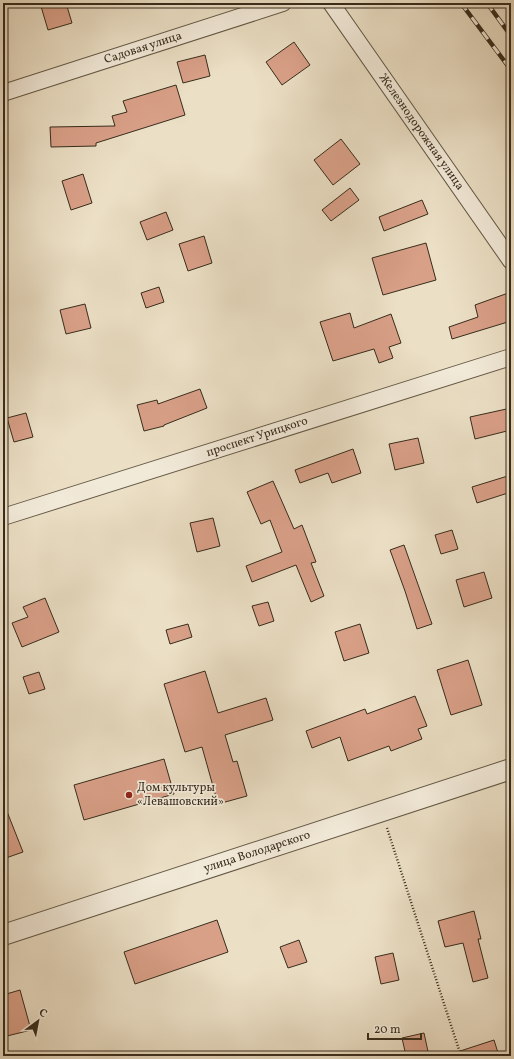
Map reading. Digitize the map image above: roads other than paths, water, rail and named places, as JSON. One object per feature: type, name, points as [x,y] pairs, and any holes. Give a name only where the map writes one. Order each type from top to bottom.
[{"type":"street","name":"Садовая улица","points":[[3,93],[283,3]]},
{"type":"street","name":"Железнодорожная улица","points":[[331,3],[511,261]]},
{"type":"street","name":"проспект Урицкого","points":[[3,517],[511,357]]},
{"type":"street","name":"улица Володарского","points":[[3,935],[511,769]]},
{"type":"railway","points":[[461,3],[511,70]]},
{"type":"railway","points":[[487,3],[511,36]]},
{"type":"place","name":"Дом культуры «Левашовский»","points":[[129,795]]}]
